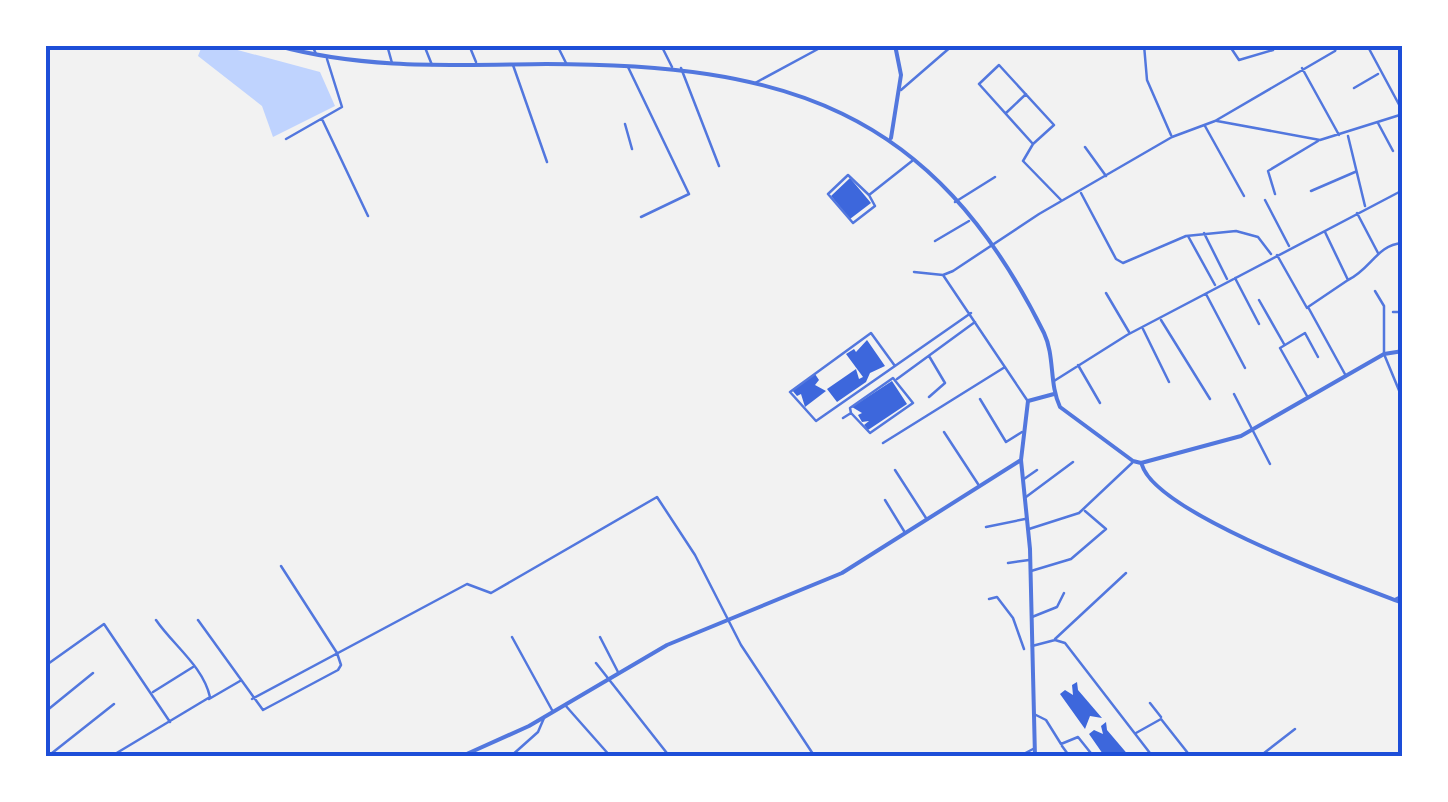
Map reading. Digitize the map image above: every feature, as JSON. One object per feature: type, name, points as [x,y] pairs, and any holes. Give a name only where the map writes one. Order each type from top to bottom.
[{"type":"street","points":[[275,45],[327,58],[392,64],[672,67],[820,100],[891,138],[970,220],[993,248],[1045,336],[1054,394],[1070,418],[1141,464],[1250,432],[1384,354],[1403,352]]},
{"type":"street","points":[[312,45],[316,55]]},
{"type":"street","points":[[386,45],[392,64]]},
{"type":"street","points":[[424,45],[433,66]]},
{"type":"street","points":[[468,45],[477,66]]},
{"type":"street","points":[[557,45],[566,64]]},
{"type":"street","points":[[661,45],[672,67]]},
{"type":"street","points":[[891,138],[898,92],[895,45]]},
{"type":"street","points":[[898,92],[953,45]]},
{"type":"street","points":[[1144,45],[1146,80],[1172,137]]},
{"type":"street","points":[[1229,45],[1240,60],[1246,61],[1273,50],[1270,45]]},
{"type":"street","points":[[914,272],[943,276],[1062,201],[1172,137],[1216,120],[1335,51],[1337,45]]},
{"type":"street","points":[[1216,120],[1320,140],[1340,137],[1403,113],[1367,45]]},
{"type":"street","points":[[754,84],[818,49]]},
{"type":"street","points":[[286,140],[338,110],[342,102],[327,58]]},
{"type":"street","points":[[512,65],[547,162]]},
{"type":"street","points":[[1033,144],[979,84],[999,65],[1054,125],[1033,144],[1024,161],[1062,201]]},
{"type":"street","points":[[628,66],[689,194],[641,217]]},
{"type":"street","points":[[680,68],[719,166]]},
{"type":"street","points":[[1302,68],[1340,137]]},
{"type":"street","points":[[1354,88],[1380,73]]},
{"type":"street","points":[[1005,114],[1026,94]]},
{"type":"street","points":[[322,119],[368,216]]},
{"type":"street","points":[[1378,121],[1392,151]]},
{"type":"street","points":[[625,124],[632,149]]},
{"type":"street","points":[[1204,124],[1244,196]]},
{"type":"street","points":[[1348,134],[1365,208]]},
{"type":"street","points":[[1276,194],[1268,171],[1320,140]]},
{"type":"street","points":[[1085,147],[1106,177]]},
{"type":"street","points":[[869,195],[914,160]]},
{"type":"street","points":[[1310,191],[1355,172]]},
{"type":"street","points":[[848,175],[869,195],[875,206],[850,223],[828,194],[848,175]]},
{"type":"street","points":[[954,202],[996,178]]},
{"type":"street","points":[[1053,382],[1130,333],[1274,254],[1403,190]]},
{"type":"street","points":[[1081,192],[1116,259],[1122,263],[1188,236],[1250,232],[1274,254],[1346,376]]},
{"type":"street","points":[[1265,200],[1290,247]]},
{"type":"street","points":[[1357,212],[1378,254]]},
{"type":"street","points":[[935,242],[970,220]]},
{"type":"street","points":[[1324,231],[1348,280]]},
{"type":"street","points":[[1204,233],[1228,280]]},
{"type":"street","points":[[1188,236],[1216,287]]},
{"type":"street","points":[[1308,309],[1387,246],[1402,243]]},
{"type":"street","points":[[943,276],[972,313],[1028,401],[1021,460],[1030,560],[1036,757]]},
{"type":"street","points":[[1234,276],[1259,324]]},
{"type":"street","points":[[1375,291],[1384,306],[1384,354],[1403,400]]},
{"type":"street","points":[[1106,293],[1130,333]]},
{"type":"street","points":[[1206,293],[1245,368]]},
{"type":"street","points":[[1260,300],[1284,345]]},
{"type":"street","points":[[1394,312],[1403,312]]},
{"type":"street","points":[[896,366],[871,333],[790,392],[814,422],[896,366],[972,313]]},
{"type":"street","points":[[1160,318],[1210,399]]},
{"type":"street","points":[[896,379],[913,403],[868,433],[850,408],[977,321]]},
{"type":"street","points":[[1142,327],[1169,382]]},
{"type":"street","points":[[1308,397],[1280,348],[1305,333],[1318,357]]},
{"type":"street","points":[[929,356],[945,384],[929,397]]},
{"type":"street","points":[[1078,365],[1100,403]]},
{"type":"street","points":[[883,444],[1007,366]]},
{"type":"street","points":[[1028,401],[1054,394]]},
{"type":"street","points":[[1234,394],[1250,432],[1270,464]]},
{"type":"street","points":[[980,399],[1006,442],[1023,432]]},
{"type":"street","points":[[843,418],[851,413]]},
{"type":"street","points":[[944,432],[979,485]]},
{"type":"street","points":[[460,757],[544,717],[667,645],[842,573],[1021,460]]},
{"type":"street","points":[[1028,530],[1067,520],[1084,510],[1133,461]]},
{"type":"street","points":[[1025,498],[1072,462]]},
{"type":"street","points":[[1141,464],[1144,474],[1162,490],[1208,517],[1299,564],[1403,603]]},
{"type":"street","points":[[894,470],[926,518]]},
{"type":"street","points":[[1023,480],[1037,470]]},
{"type":"street","points":[[252,699],[471,582],[485,594],[491,592],[653,497],[660,499],[695,555],[728,620],[815,757]]},
{"type":"street","points":[[886,500],[905,532]]},
{"type":"street","points":[[1030,571],[1071,559],[1106,528],[1084,510]]},
{"type":"street","points":[[986,527],[1027,518]]},
{"type":"street","points":[[1008,562],[1030,560]]},
{"type":"street","points":[[198,620],[259,708],[267,709],[338,670],[341,664],[337,653],[281,566]]},
{"type":"street","points":[[1055,640],[1056,633],[1126,573]]},
{"type":"street","points":[[1032,617],[1057,607],[1064,592]]},
{"type":"street","points":[[1394,600],[1403,595]]},
{"type":"street","points":[[989,599],[997,597],[1008,608],[1024,650]]},
{"type":"street","points":[[156,620],[194,666],[209,691],[208,700]]},
{"type":"street","points":[[45,666],[104,624],[170,723]]},
{"type":"street","points":[[512,637],[552,711]]},
{"type":"street","points":[[600,637],[618,673]]},
{"type":"street","points":[[1032,646],[1055,640],[1065,643],[1152,757]]},
{"type":"street","points":[[596,663],[605,680],[670,757]]},
{"type":"street","points":[[152,693],[194,666]]},
{"type":"street","points":[[45,712],[94,674]]},
{"type":"street","points":[[110,757],[240,680]]},
{"type":"street","points":[[1150,703],[1191,757]]},
{"type":"street","points":[[46,757],[114,704]]},
{"type":"street","points":[[564,704],[612,757]]},
{"type":"street","points":[[1034,714],[1046,720],[1070,757]]},
{"type":"street","points":[[510,757],[538,732],[544,717]]},
{"type":"street","points":[[1136,733],[1162,719]]},
{"type":"street","points":[[1259,757],[1295,729]]},
{"type":"street","points":[[1061,744],[1078,736],[1094,757]]},
{"type":"street","points":[[1018,757],[1035,748]]},
{"type":"street","points":[[1265,752],[1269,757]]},
{"type":"water","points":[[219,45],[320,72],[335,106],[273,137],[262,106],[198,56],[202,46]]},
{"type":"building","points":[[850,178],[871,203],[850,219],[831,196]]},
{"type":"building","points":[[867,340],[885,366],[870,373],[866,382],[837,402],[827,389],[856,369],[859,379],[863,377],[846,354],[854,349],[856,352]]},
{"type":"building","points":[[815,374],[819,380],[815,385],[826,391],[805,407],[801,394],[797,396],[792,390]]},
{"type":"building","points":[[892,381],[907,404],[868,430],[864,425],[869,421],[862,422],[858,415],[862,413],[852,407]]},
{"type":"building","points":[[1077,682],[1078,690],[1102,718],[1090,716],[1085,729],[1060,694],[1065,690],[1073,695],[1072,685]]},
{"type":"building","points":[[1106,722],[1107,730],[1130,757],[1105,757],[1089,734],[1094,730],[1103,734],[1101,726]]}]
